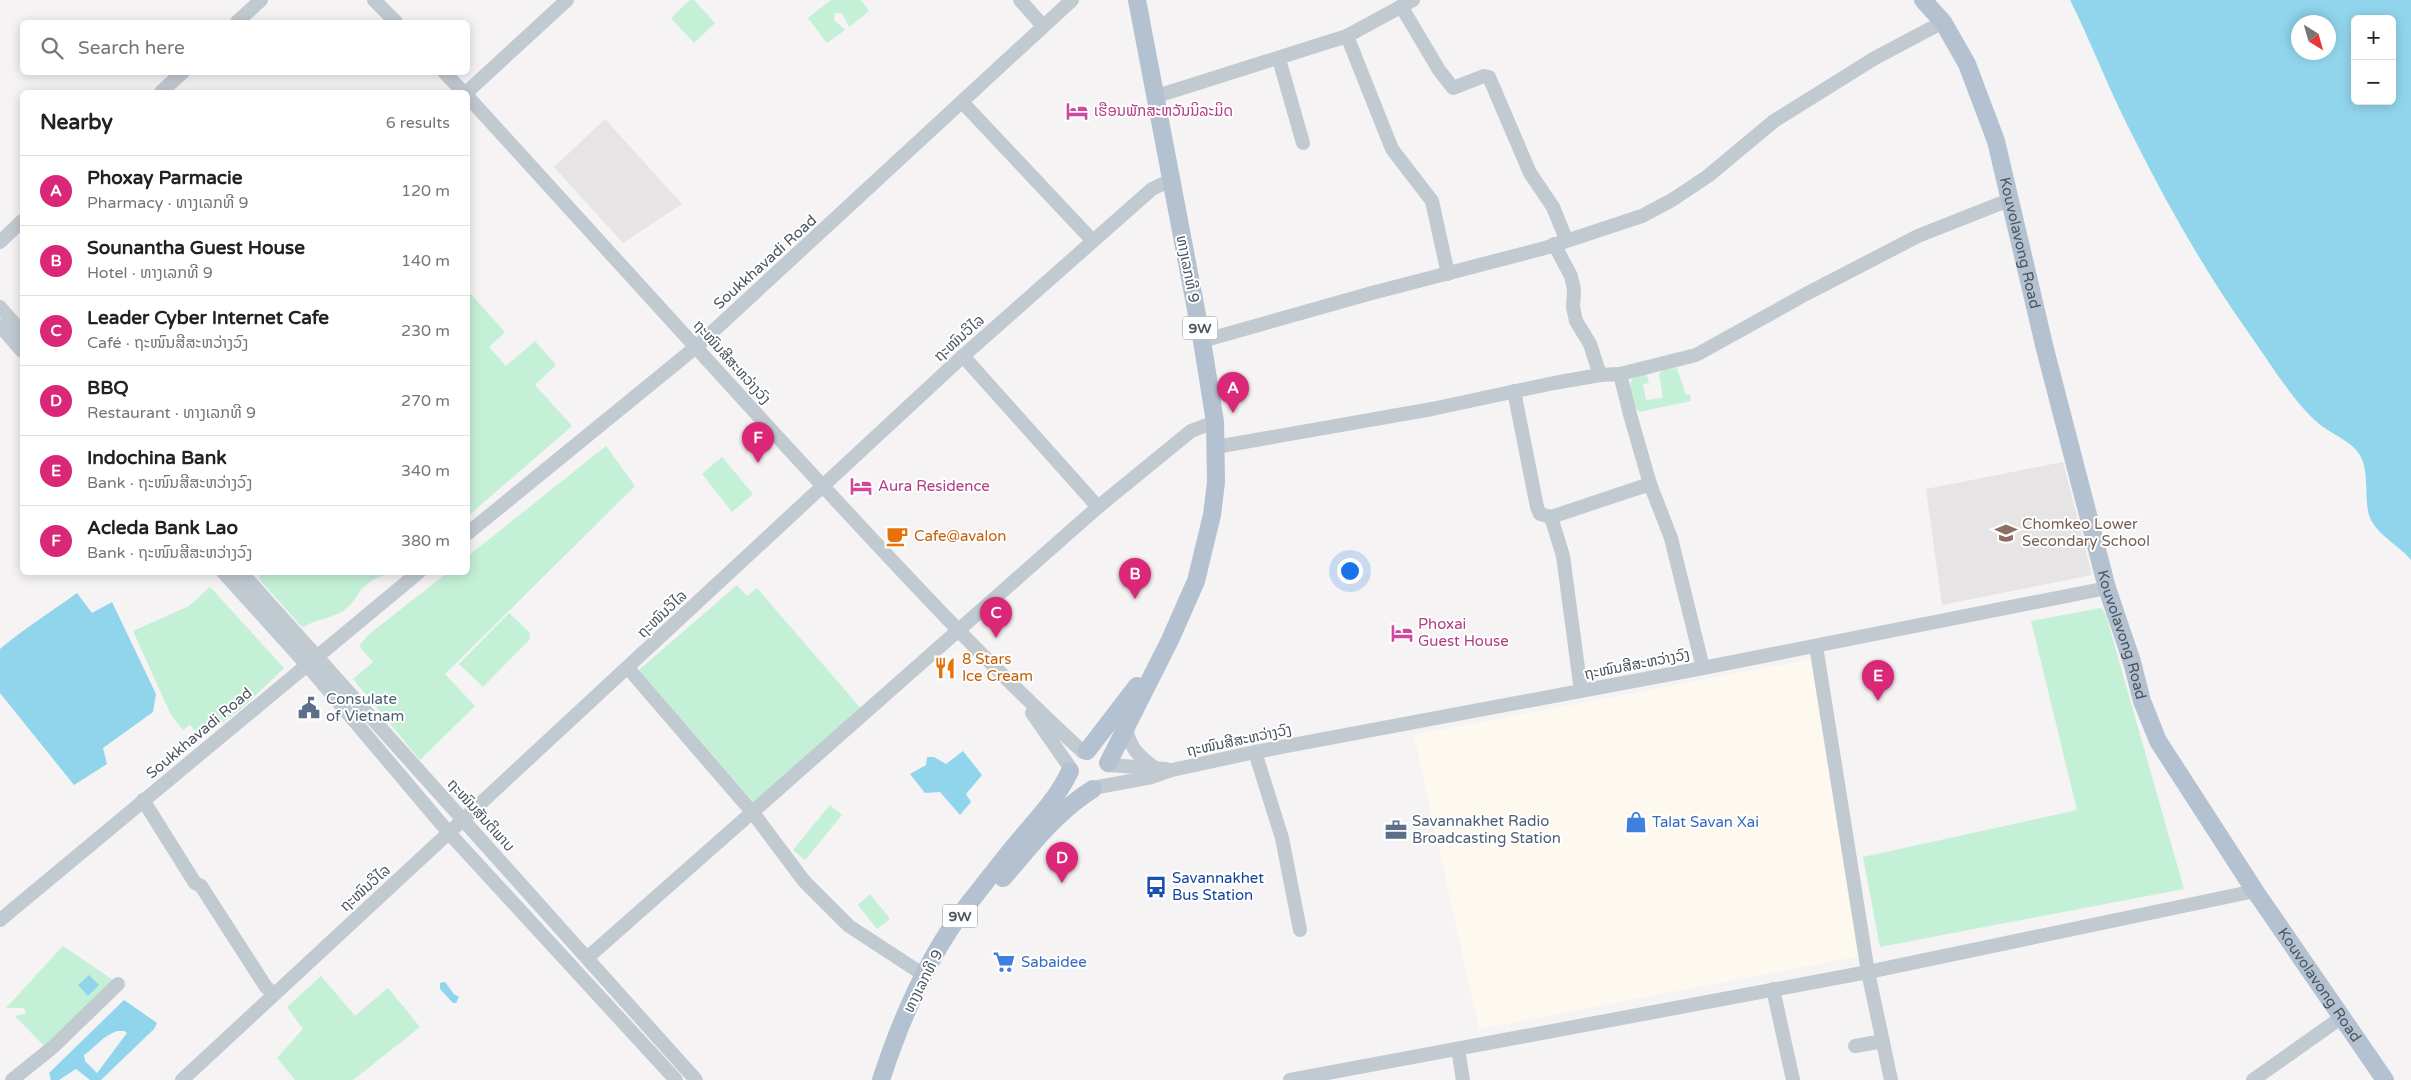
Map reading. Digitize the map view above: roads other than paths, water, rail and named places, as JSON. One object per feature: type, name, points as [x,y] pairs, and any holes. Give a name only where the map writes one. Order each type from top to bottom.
[{"type":"main road","name":"ທາງເລກທີ 9","points":[[1108,764],[1187,604],[1204,556],[1212,515],[1216,447],[1215,422],[1202,342],[1157,96],[1137,0]]},
{"type":"main road","name":"Kouvolavong Road","points":[[1924,0],[1943,22],[1967,64],[1996,141],[2009,200],[2107,588],[2132,662],[2142,701],[2158,741],[2255,891],[2385,1080]]},
{"type":"main road","name":"ທາງເລກທີ 9","points":[[1085,752],[1164,652]]},
{"type":"main road","points":[[1085,752],[1097,752],[1108,764],[1107,778],[1095,788],[1086,789],[1075,783],[1071,770],[1074,758],[1085,752]]},
{"type":"main road","name":"ທາງເລກທີ 9","points":[[891,1080],[892,1061],[904,1017],[924,976],[964,909],[1015,844],[1061,791],[1071,770]]},
{"type":"main road","name":"ທາງເລກທີ 9","points":[[881,1080],[932,979],[972,915],[1055,818],[1076,799],[1095,788]]},
{"type":"street","points":[[239,20],[261,0]]},
{"type":"street","points":[[374,0],[394,20]]},
{"type":"street","points":[[467,90],[567,0]]},
{"type":"street","points":[[1020,0],[1043,26]]},
{"type":"street","name":"Soukkhavadi Road","points":[[470,531],[696,347],[963,103],[1072,0]]},
{"type":"street","points":[[1157,96],[1279,59],[1346,36],[1399,4],[1452,88],[1484,76],[1489,77],[1530,172],[1552,207],[1574,289],[1573,307],[1576,321],[1590,344],[1600,375]]},
{"type":"street","points":[[1202,342],[1613,227],[1642,216],[1672,200],[1708,176],[1774,121],[1875,58],[1943,22]]},
{"type":"street","points":[[1346,36],[1392,149],[1432,201],[1448,274]]},
{"type":"street","points":[[1279,59],[1302,142]]},
{"type":"street","points":[[163,90],[180,75]]},
{"type":"street","points":[[447,75],[463,90]]},
{"type":"street","name":"ຖະໜົນສີສະຫວ່າງວົງ","points":[[470,99],[823,486],[1015,690]]},
{"type":"street","points":[[963,103],[1092,240]]},
{"type":"street","name":"ຖະໜົນວິໄລ","points":[[182,1080],[964,356],[1152,188],[1171,180]]},
{"type":"street","points":[[1216,447],[1432,409],[1600,375],[1620,374],[1696,355],[1806,294],[1918,236],[2009,200]]},
{"type":"street","points":[[0,242],[20,223]]},
{"type":"street","points":[[0,307],[20,330]]},
{"type":"street","points":[[0,326],[20,349]]},
{"type":"street","points":[[964,356],[1098,507]]},
{"type":"street","points":[[1620,374],[1650,484],[1671,538],[1703,668]]},
{"type":"street","points":[[1514,391],[1540,514],[1551,516],[1650,484]]},
{"type":"street","points":[[586,958],[753,813],[1098,507],[1191,431],[1215,422]]},
{"type":"street","points":[[1551,516],[1563,556],[1581,691]]},
{"type":"street","name":"ຖະໜົນສັນຕິພາບ","points":[[226,575],[312,660],[464,820],[696,1080]]},
{"type":"street","name":"ຖະໜົນສັນຕິພາບ","points":[[243,575],[450,833],[676,1080]]},
{"type":"street","name":"Soukkhavadi Road","points":[[0,920],[416,575]]},
{"type":"street","name":"ຖະໜົນສີສະຫວ່າງວົງ","points":[[1172,770],[1255,752],[1703,668],[2107,588]]},
{"type":"street","points":[[1816,646],[1868,972],[1891,1080]]},
{"type":"street","points":[[628,668],[753,813],[804,881],[849,926],[924,976]]},
{"type":"street","points":[[1015,690],[1085,752]]},
{"type":"street","points":[[1015,690],[1071,770]]},
{"type":"street","points":[[1126,725],[1127,740],[1133,749],[1155,768]]},
{"type":"street","points":[[1255,752],[1282,838],[1300,930]]},
{"type":"street","points":[[1108,764],[1172,770]]},
{"type":"street","points":[[1095,788],[1152,777],[1172,770]]},
{"type":"street","points":[[143,800],[195,882],[201,886],[266,987],[274,994]]},
{"type":"street","points":[[1290,1080],[1868,972],[2255,891]]},
{"type":"street","points":[[12,1080],[53,1047],[118,984]]},
{"type":"street","points":[[1773,989],[1793,1080]]},
{"type":"street","points":[[2253,1080],[2342,1017]]},
{"type":"street","points":[[1855,1046],[1883,1041]]},
{"type":"street","points":[[1458,1049],[1462,1080]]},
{"type":"water","points":[[2070,0],[2411,0],[2411,560],[2371,520],[2367,506],[2364,465],[2357,451],[2353,446],[2317,422],[2298,403],[2230,306],[2164,195],[2134,139]]},
{"type":"water","points":[[77,593],[92,613],[112,602],[156,694],[153,712],[103,748],[107,764],[74,785],[0,693],[0,649]]},
{"type":"water","points":[[963,751],[982,775],[966,794],[971,802],[960,815],[940,792],[925,793],[910,774],[926,765],[927,757],[934,757],[946,764]]},
{"type":"water","points":[[89,975],[99,985],[88,996],[78,985]]},
{"type":"water","points":[[445,982],[454,994],[459,997],[456,1003],[453,1003],[440,989],[440,983]]},
{"type":"water","points":[[124,1000],[157,1023],[154,1029],[101,1080],[90,1080],[76,1069],[59,1080],[51,1080],[49,1073]],"holes":[[[117,1031],[127,1033],[97,1073],[85,1061],[84,1055],[107,1036]]]},
{"type":"place","name":"ເຮືອນພັກສະຫວັນນິລະມິດ","points":[[1077,111]]},
{"type":"place","name":"Phoxay Parmacie","points":[[1233,413]]},
{"type":"place","name":"Acleda Bank Lao","points":[[758,463]]},
{"type":"place","name":"Aura Residence","points":[[861,486]]},
{"type":"place","name":"Chomkeo Lower Secondary School","points":[[2006,533]]},
{"type":"place","name":"Cafe@avalon","points":[[897,536]]},
{"type":"place","name":"Sounantha Guest House","points":[[1135,599]]},
{"type":"place","name":"Phoxai Guest House","points":[[1402,633]]},
{"type":"place","name":"Leader Cyber Internet Cafe","points":[[996,638]]},
{"type":"place","name":"8 Stars Ice Cream","points":[[945,668]]},
{"type":"place","name":"Indochina Bank","points":[[1878,701]]},
{"type":"place","name":"Consulate of Vietnam","points":[[309,708]]},
{"type":"place","name":"Talat Savan Xai","points":[[1636,822]]},
{"type":"place","name":"Savannakhet Radio Broadcasting Station","points":[[1396,830]]},
{"type":"place","name":"BBQ","points":[[1062,883]]},
{"type":"place","name":"Savannakhet Bus Station","points":[[1156,887]]},
{"type":"place","name":"Sabaidee","points":[[1004,962]]}]
